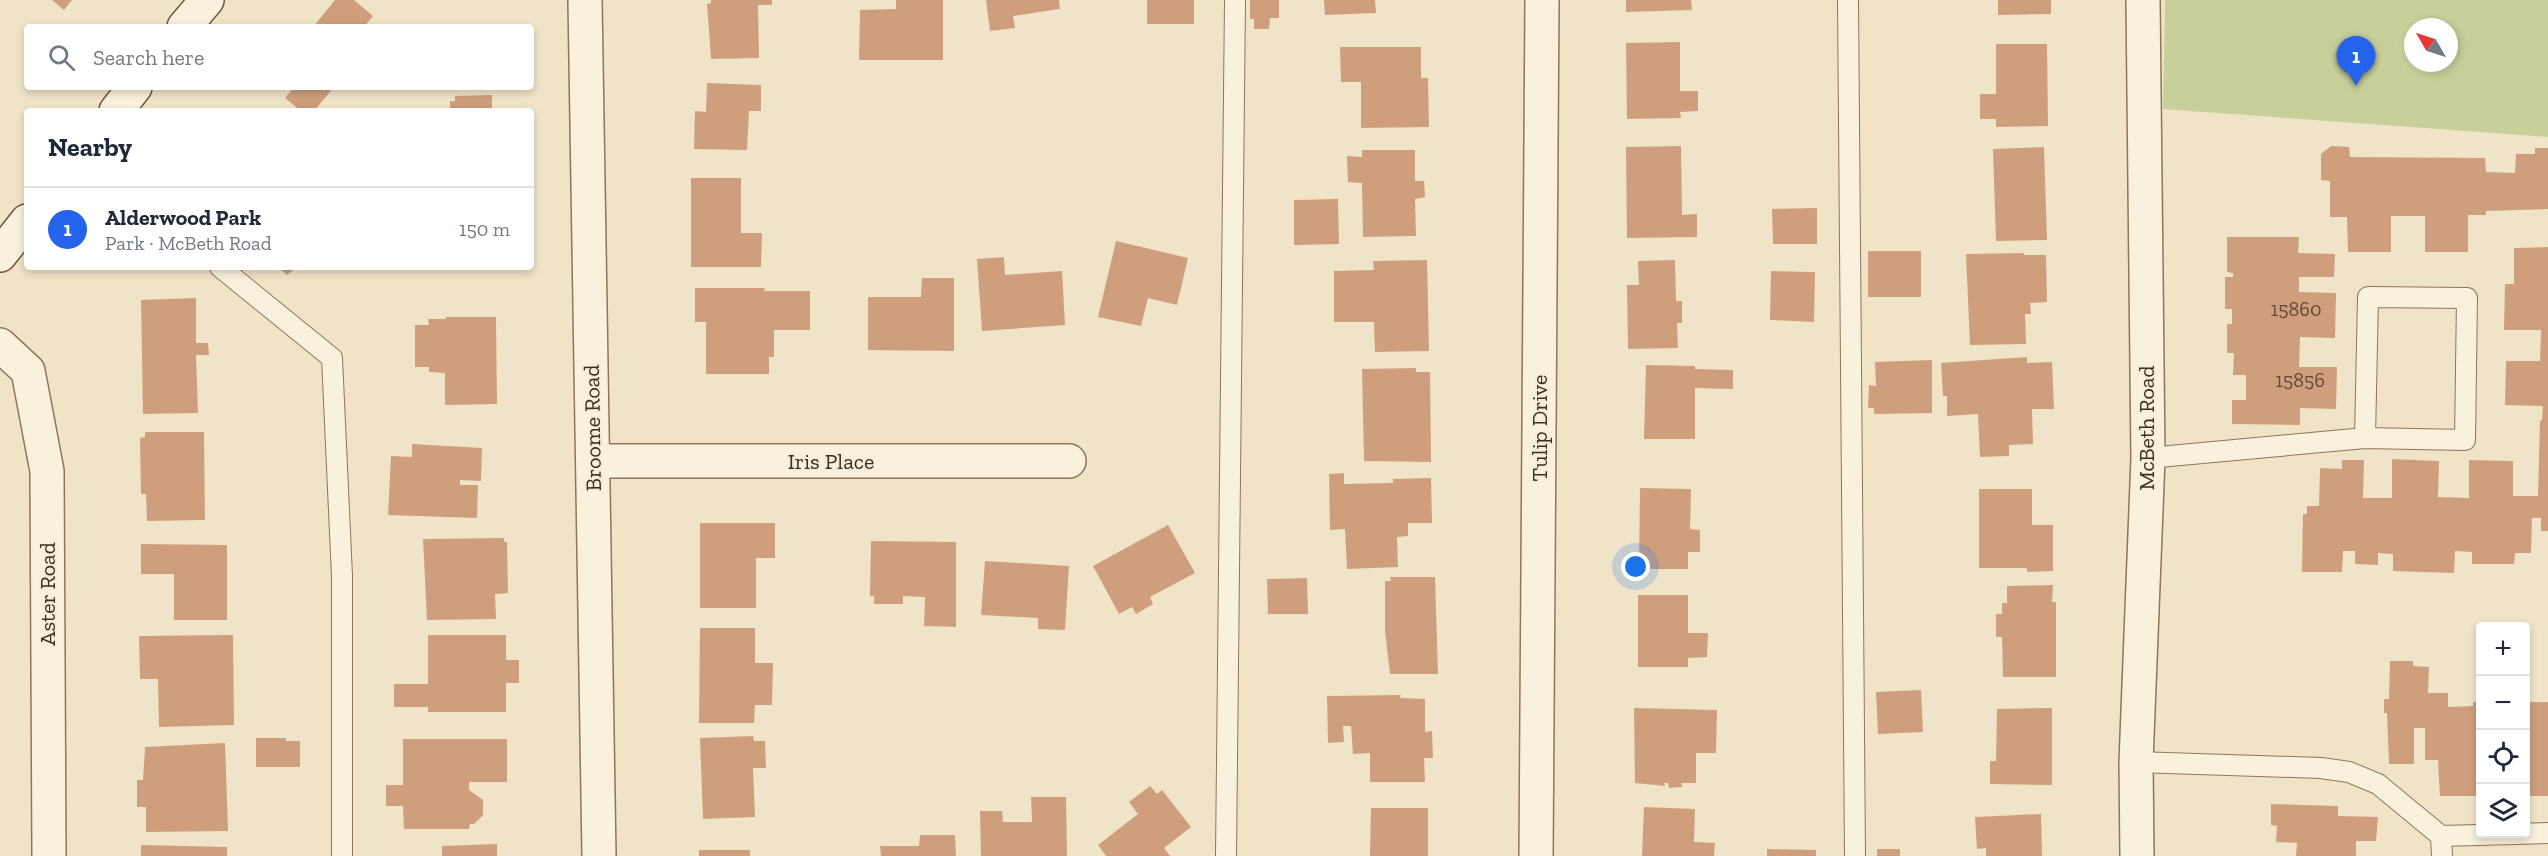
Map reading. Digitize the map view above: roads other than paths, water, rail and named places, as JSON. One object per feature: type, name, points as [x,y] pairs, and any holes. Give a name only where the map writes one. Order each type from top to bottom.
[{"type":"street","points":[[187,24],[207,0]]},
{"type":"street","name":"Broome Road","points":[[585,0],[599,856]]},
{"type":"street","name":"Tulip Drive","points":[[1536,856],[1542,0]]},
{"type":"street","name":"McBeth Road","points":[[2138,856],[2136,762],[2148,458],[2144,0]]},
{"type":"street","points":[[118,108],[133,90]]},
{"type":"street","points":[[0,255],[24,225]]},
{"type":"street","name":"Aster Road","points":[[0,345],[28,371],[47,471],[49,856]]},
{"type":"street","name":"Iris Place","points":[[593,460],[1069,461]]},
{"type":"lane","points":[[1226,856],[1235,0]]},
{"type":"lane","points":[[1848,0],[1855,856]]},
{"type":"lane","points":[[224,270],[332,358],[342,576],[342,856]]},
{"type":"lane","points":[[2148,458],[2365,438],[2465,440],[2467,298],[2368,297],[2365,438]]},
{"type":"lane","points":[[2136,762],[2321,768],[2349,772],[2378,784],[2441,836],[2548,833]]},
{"type":"lane","points":[[2441,836],[2442,856]]},
{"type":"place","name":"Alderwood Park","points":[[2356,86]]}]
